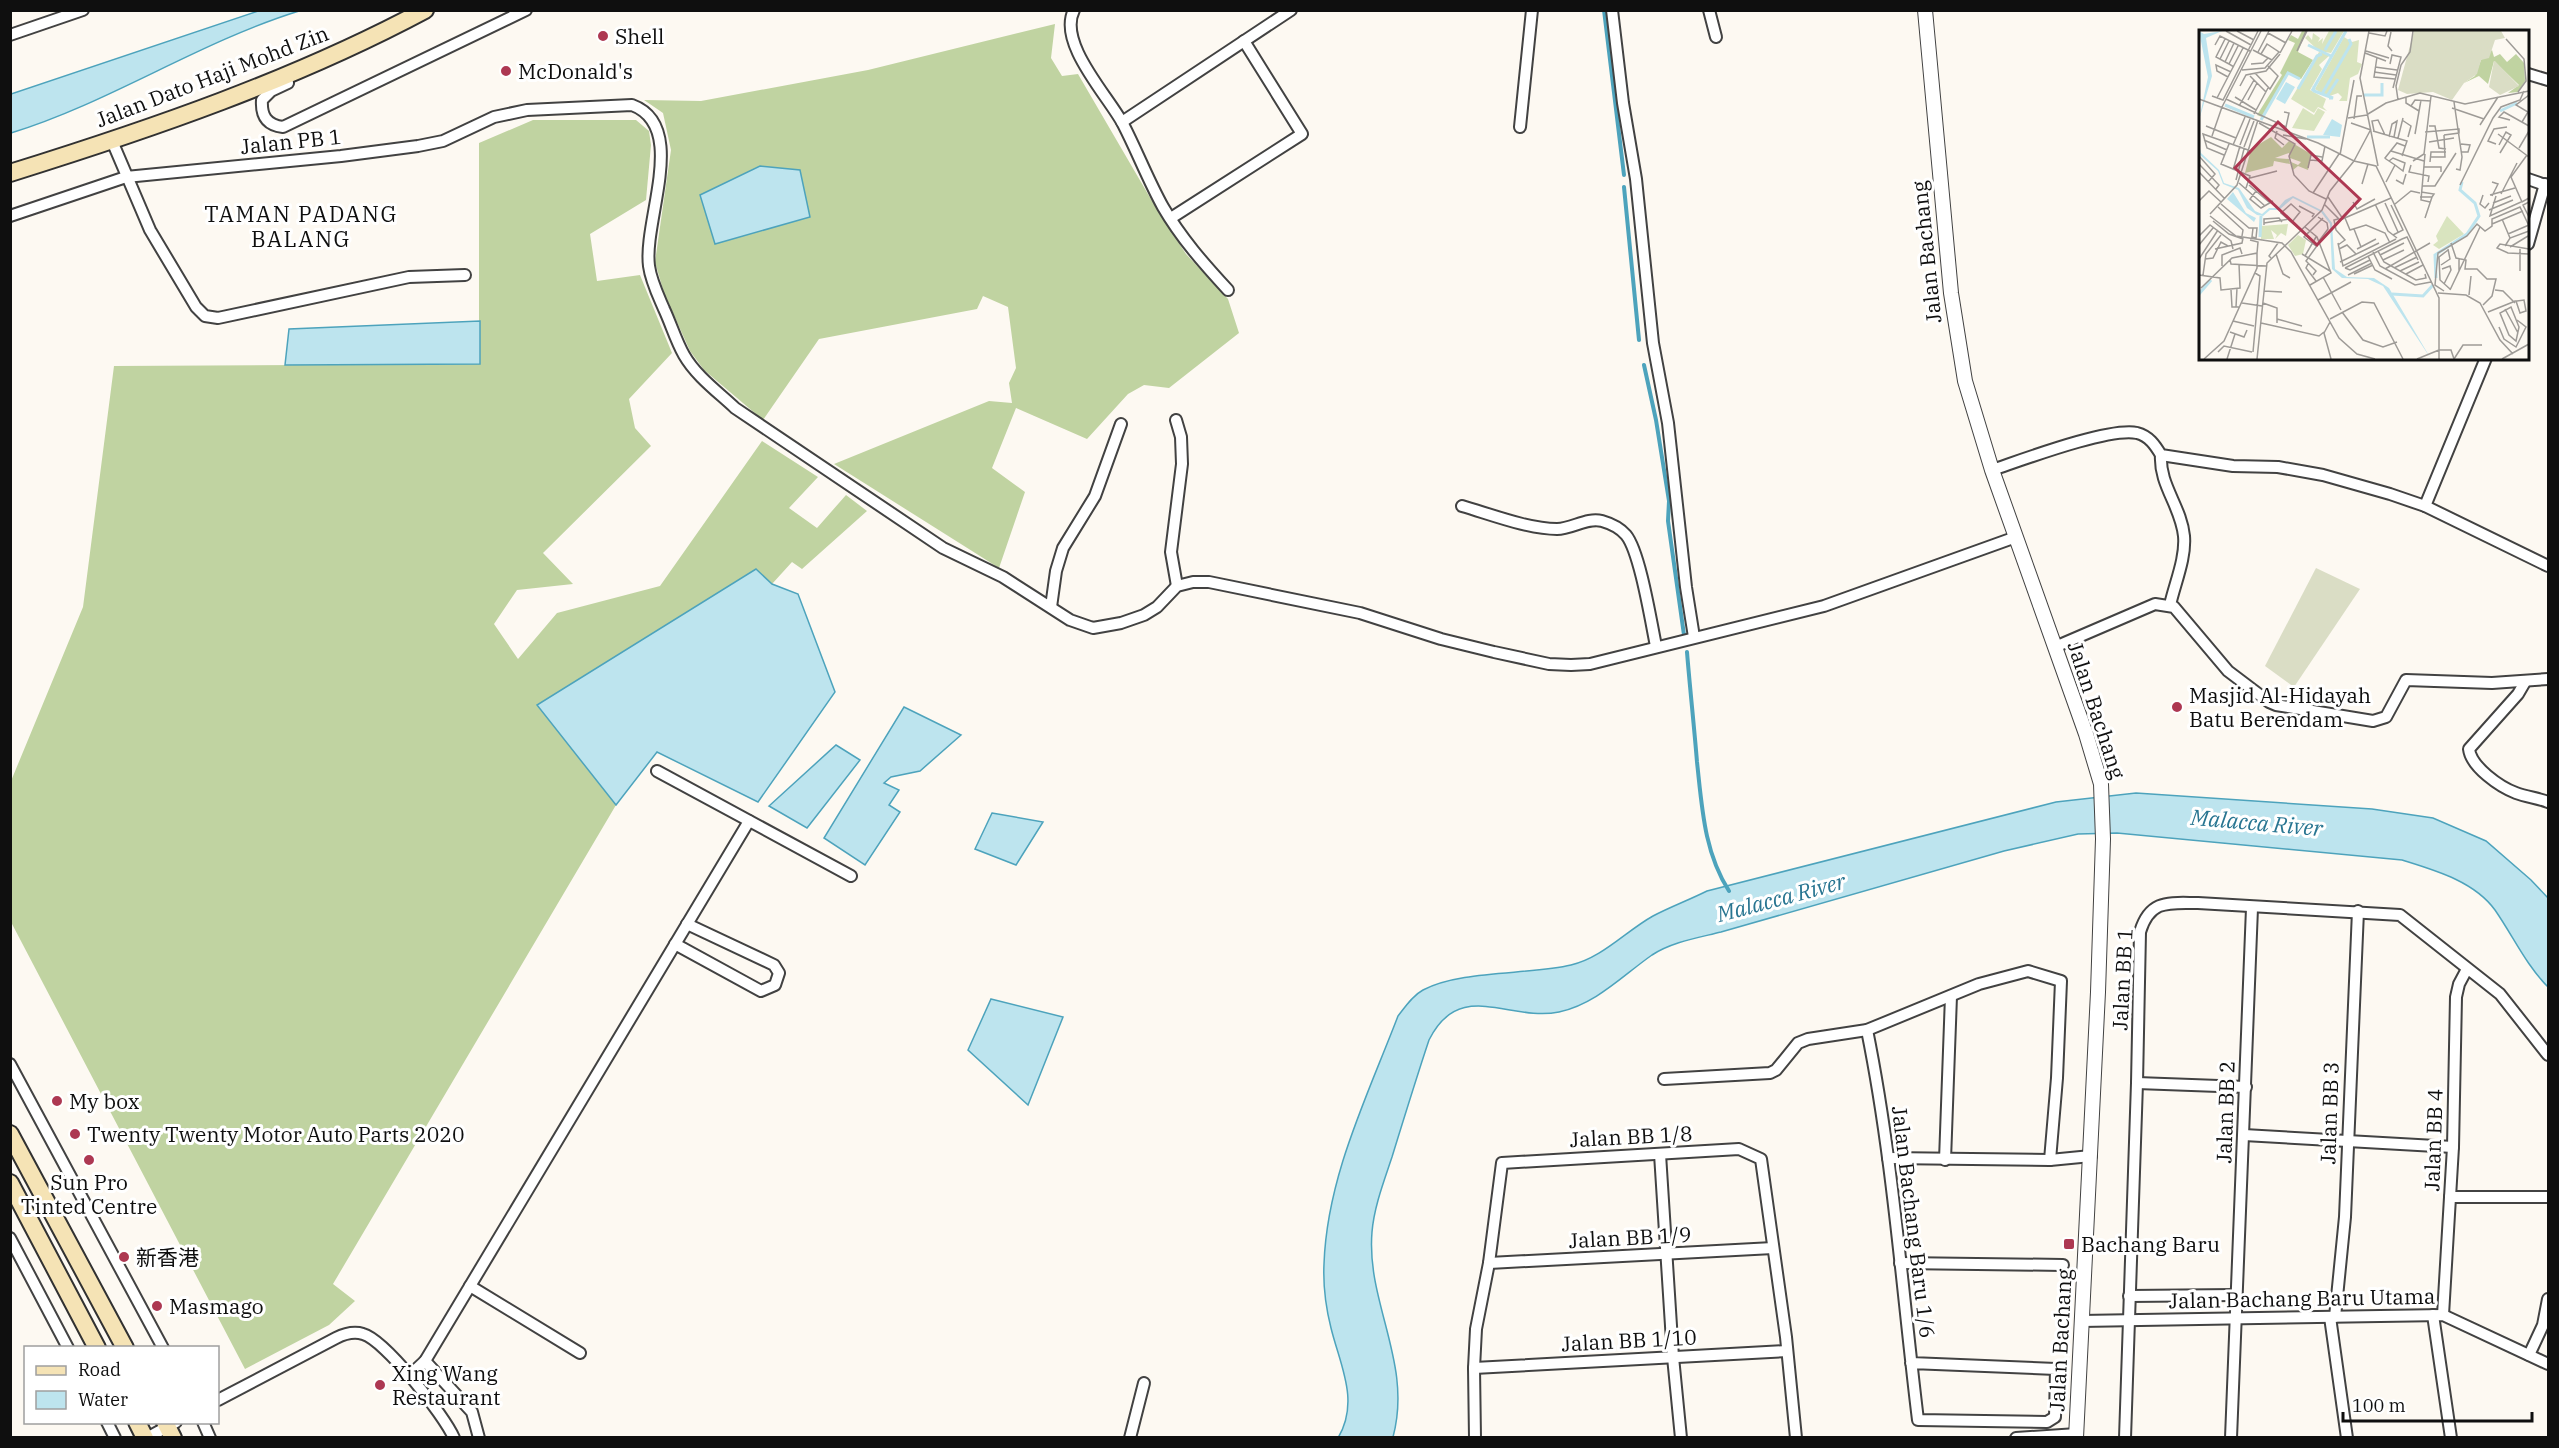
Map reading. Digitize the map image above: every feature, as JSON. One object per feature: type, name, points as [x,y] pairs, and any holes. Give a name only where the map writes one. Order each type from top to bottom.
[{"type":"main road","name":"Jalan Dato Haji Mohd Zin","points":[[10,173],[112,141],[266,83],[425,10]]},
{"type":"main road","points":[[10,1134],[124,1346]]},
{"type":"main road","points":[[10,1183],[97,1346]]},
{"type":"main road","points":[[138,1424],[146,1437]]},
{"type":"street","points":[[10,35],[83,10]]},
{"type":"street","points":[[345,48],[323,66],[271,91],[262,100],[261,111],[267,121],[274,126],[283,127],[464,42],[526,10]]},
{"type":"street","points":[[1074,10],[1070,22],[1080,56],[1122,122],[1171,218],[1193,251],[1228,290]]},
{"type":"street","points":[[1122,122],[1291,10]]},
{"type":"street","points":[[1520,127],[1532,10]]},
{"type":"street","points":[[1612,10],[1623,103],[1636,179],[1653,343],[1668,423],[1694,637]]},
{"type":"street","points":[[1709,10],[1716,37]]},
{"type":"street","name":"Jalan Bachang","points":[[1925,10],[1956,337],[1965,381],[1992,471],[2086,734],[2101,784],[2103,839],[2091,1156],[2077,1436]]},
{"type":"street","points":[[1171,218],[1302,134],[1244,41]]},
{"type":"street","points":[[2529,74],[2548,80]]},
{"type":"street","name":"Jalan PB 1","points":[[10,216],[126,177],[341,156],[418,146],[443,141],[495,117],[527,110],[632,105],[644,109],[652,117],[657,128],[662,150],[649,244],[649,266],[655,288],[684,356],[709,385],[735,408],[944,548],[1003,577],[1051,607]]},
{"type":"street","points":[[112,141],[150,230],[199,312],[211,318],[409,277],[465,276]]},
{"type":"street","points":[[2529,179],[2547,185],[2529,241]]},
{"type":"street","points":[[2425,506],[2485,360]]},
{"type":"street","points":[[1176,420],[1181,437],[1182,464],[1171,552],[1177,586]]},
{"type":"street","points":[[1121,424],[1092,503],[1063,548],[1056,571],[1051,607],[1070,620],[1093,628],[1144,615],[1157,608],[1177,586],[1193,582],[1228,585],[1360,613],[1441,639],[1549,664],[1590,664],[1656,646],[1771,621],[1824,606],[2016,537]]},
{"type":"street","points":[[1992,471],[2051,450],[2118,434],[2136,433],[2146,437],[2161,455],[2233,466],[2278,467],[2323,475],[2425,506],[2548,566]]},
{"type":"street","points":[[2161,455],[2160,467],[2163,480],[2180,519],[2184,536],[2182,556],[2170,605]]},
{"type":"street","points":[[1462,506],[1557,529],[1600,520],[1614,526],[1626,535],[1632,549],[1647,599],[1656,646]]},
{"type":"street","points":[[2055,647],[2135,611],[2155,604],[2170,605],[2228,671],[2257,694],[2276,705],[2378,721],[2385,717],[2406,680],[2492,683],[2548,679]]},
{"type":"street","points":[[2525,682],[2518,694],[2469,749],[2470,757],[2490,777],[2514,793],[2548,802]]},
{"type":"street","points":[[657,771],[852,876]]},
{"type":"street","points":[[409,1376],[425,1361],[749,821]]},
{"type":"street","name":"Jalan BB 1","points":[[2124,1437],[2138,1083],[2140,932],[2144,919],[2153,909],[2166,903],[2198,903],[2400,915],[2500,994],[2548,1055]]},
{"type":"street","name":"Jalan BB 2","points":[[2231,1437],[2252,908]]},
{"type":"street","name":"Jalan BB 3","points":[[2347,1437],[2333,1317],[2345,1217],[2358,911]]},
{"type":"street","points":[[675,944],[761,991],[775,985],[779,974],[774,965],[687,924]]},
{"type":"street","name":"Jalan BB 4","points":[[2451,1437],[2438,1315],[2453,1147],[2456,997],[2459,984],[2468,969]]},
{"type":"street","points":[[1665,1079],[1770,1072],[1776,1070],[1798,1043],[1808,1039],[1867,1029],[1979,984],[2028,971],[2061,981],[2057,1078],[2050,1160]]},
{"type":"street","points":[[1945,1160],[1951,996]]},
{"type":"street","name":"Jalan Bachang Baru 1/6","points":[[1867,1029],[1888,1158],[1911,1363],[1918,1420],[2051,1421],[2055,1417],[2056,1369],[1911,1363]]},
{"type":"street","points":[[10,1064],[162,1346]]},
{"type":"street","points":[[2138,1083],[2246,1087]]},
{"type":"street","points":[[2244,1135],[2453,1147]]},
{"type":"street","name":"Jalan BB 1/8","points":[[1489,1263],[1502,1163],[1739,1149],[1761,1159],[1773,1248]]},
{"type":"street","points":[[1660,1154],[1673,1357],[1681,1437]]},
{"type":"street","points":[[1888,1158],[2050,1160],[2091,1156]]},
{"type":"street","points":[[2450,1197],[2548,1197]]},
{"type":"street","points":[[10,1238],[67,1346]]},
{"type":"street","points":[[1773,1248],[1796,1437]]},
{"type":"street","name":"Jalan BB 1/9","points":[[1489,1263],[1773,1248]]},
{"type":"street","points":[[1475,1437],[1476,1329],[1489,1263]]},
{"type":"street","points":[[1900,1263],[2063,1265]]},
{"type":"street","points":[[470,1286],[580,1353]]},
{"type":"street","points":[[2129,1296],[2236,1295]]},
{"type":"street","points":[[2529,1355],[2542,1325],[2548,1299]]},
{"type":"street","name":"Jalan Bachang Baru Utama","points":[[2081,1321],[2438,1315],[2548,1364]]},
{"type":"street","points":[[219,1399],[336,1338],[349,1333],[361,1333],[374,1339],[409,1376],[450,1428],[454,1437]]},
{"type":"street","name":"Jalan BB 1/10","points":[[1474,1368],[1787,1352]]},
{"type":"street","points":[[425,1361],[472,1412],[479,1437]]},
{"type":"street","points":[[1130,1437],[1144,1383]]},
{"type":"street","points":[[146,1437],[170,1427]]},
{"type":"street","points":[[2016,1437],[2077,1436]]},
{"type":"green space","points":[[1055,24],[1051,58],[1062,76],[1078,74],[1159,213],[1186,254],[1228,299],[1239,333],[1169,388],[1144,385],[1128,394],[1087,439],[1016,408],[992,468],[1025,492],[999,568],[834,464],[989,401],[1012,403],[1009,383],[1016,368],[1008,307],[983,296],[977,309],[819,339],[763,420],[704,370],[690,351],[664,293],[655,262],[671,150],[663,113],[644,100],[701,101],[868,70]]},
{"type":"green space","points":[[533,120],[636,120],[649,131],[651,145],[646,200],[590,234],[597,281],[640,275],[672,353],[629,399],[635,428],[651,446],[543,553],[573,584],[517,590],[494,624],[518,659],[557,613],[660,586],[762,441],[818,477],[789,508],[817,528],[846,495],[867,511],[802,569],[792,562],[772,584],[538,705],[616,805],[333,1284],[355,1301],[329,1325],[245,1369],[11,922],[11,781],[83,607],[114,366],[479,364],[479,143]]},
{"type":"green space","points":[[2316,568],[2360,589],[2294,687],[2265,666]]},
{"type":"water","points":[[258,11],[299,11],[226,39],[83,106],[11,133],[11,94]]},
{"type":"water","points":[[760,166],[800,170],[810,217],[715,244],[700,195]]},
{"type":"water","points":[[480,321],[480,364],[285,365],[289,329]]},
{"type":"water","points":[[756,569],[772,584],[798,594],[835,692],[758,802],[657,752],[616,805],[537,705]]},
{"type":"water","points":[[904,707],[961,735],[920,771],[891,777],[884,783],[899,790],[889,805],[900,812],[865,865],[824,838]]},
{"type":"water","points":[[836,745],[860,760],[807,828],[769,806]]},
{"type":"water","name":"Malacca River","points":[[2136,793],[2372,809],[2433,818],[2486,841],[2548,898],[2548,987],[2486,900],[2465,884],[2427,868],[2402,860],[2117,833],[2078,834],[2004,851],[1694,938],[1652,955],[1597,996],[1559,1012],[1540,1014],[1487,1006],[1455,1011],[1441,1021],[1429,1040],[1373,1223],[1372,1258],[1394,1358],[1397,1384],[1398,1410],[1393,1437],[1338,1438],[1344,1424],[1348,1397],[1325,1296],[1324,1272],[1332,1200],[1350,1138],[1398,1016],[1415,995],[1438,984],[1456,979],[1554,968],[1582,962],[1653,916],[1707,891],[2056,802]]},
{"type":"water","points":[[992,813],[1043,822],[1016,865],[975,849]]},
{"type":"water","points":[[991,999],[1063,1017],[1028,1105],[968,1050]]},
{"type":"waterway","points":[[1604,10],[1624,175]]},
{"type":"waterway","points":[[1624,187],[1639,340]]},
{"type":"waterway","points":[[1644,365],[1656,420],[1669,501],[1668,521],[1684,635]]},
{"type":"waterway","name":"Malacca River","points":[[1687,652],[1706,829],[1714,861],[1729,891]]},
{"type":"place","name":"Shell","points":[[603,36]]},
{"type":"place","name":"McDonald's","points":[[506,71]]},
{"type":"place","name":"Masjid Al-Hidayah Batu Berendam","points":[[2177,707]]},
{"type":"place","name":"My box","points":[[57,1101]]},
{"type":"place","name":"Twenty Twenty Motor Auto Parts 2020","points":[[75,1134]]},
{"type":"place","name":"Sun Pro Tinted Centre","points":[[89,1160]]},
{"type":"place","name":"Bachang Baru","points":[[2069,1244]]},
{"type":"place","name":"新香港","points":[[124,1257]]},
{"type":"place","name":"Masmago","points":[[157,1306]]},
{"type":"place","name":"Xing Wang Restaurant","points":[[380,1385]]},
{"type":"district","name":"TAMAN PADANG BALANG","points":[[301,226]]}]
